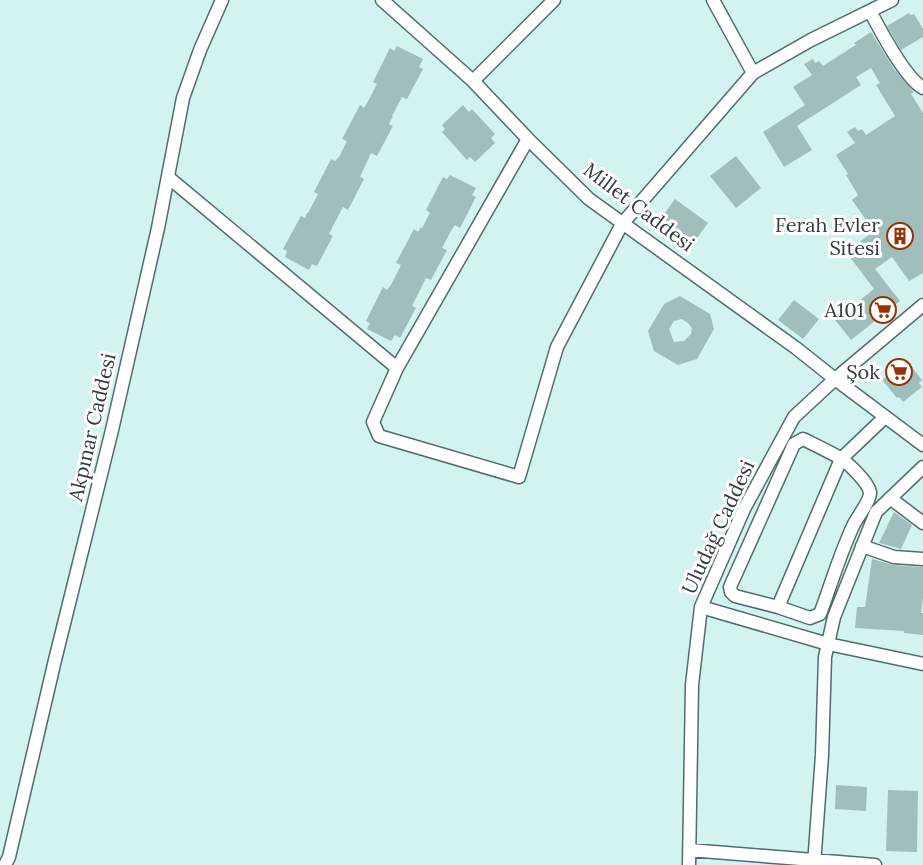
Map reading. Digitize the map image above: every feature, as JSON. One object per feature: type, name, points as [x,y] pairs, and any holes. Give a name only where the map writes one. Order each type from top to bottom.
[{"type":"street","name":"Akpınar Caddesi","points":[[6,865],[112,430],[158,228],[183,98],[200,50],[222,0]]},
{"type":"street","name":"Millet Caddesi","points":[[382,0],[473,81],[589,199],[796,348],[923,445]]},
{"type":"street","points":[[473,81],[554,0]]},
{"type":"street","points":[[713,0],[753,73]]},
{"type":"street","points":[[528,139],[398,368],[373,422],[379,436],[519,477],[557,347],[622,224],[753,73],[811,40],[892,0]]},
{"type":"street","points":[[870,11],[912,79],[923,88]]},
{"type":"street","points":[[168,177],[398,368]]},
{"type":"street","name":"Uludağ Caddesi","points":[[688,865],[692,685],[701,607],[744,509],[794,417],[835,379],[923,305]]},
{"type":"street","points":[[778,607],[842,459],[885,417]]},
{"type":"street","points":[[803,439],[842,459],[868,486],[870,497],[851,530],[820,614],[810,618],[735,596],[730,587],[794,444],[803,439]]},
{"type":"street","points":[[814,862],[822,755],[825,657],[834,617],[876,512],[923,467]]},
{"type":"street","points":[[890,498],[923,523]]},
{"type":"street","points":[[862,546],[894,557],[923,559]]},
{"type":"street","points":[[701,607],[828,644],[923,664]]},
{"type":"street","points":[[689,850],[814,862],[875,865]]},
{"type":"building","points":[[909,13],[914,14],[923,29],[923,37],[901,50],[887,26]]},
{"type":"building","points":[[871,32],[894,69],[914,92],[911,94],[923,113],[923,273],[909,281],[892,257],[875,269],[900,301],[851,340],[835,320],[874,289],[846,252],[874,231],[852,200],[858,195],[836,155],[855,143],[847,132],[855,127],[858,131],[862,129],[866,135],[895,116],[876,85],[880,83],[871,68],[856,77],[861,85],[797,126],[812,150],[784,167],[763,132],[805,105],[793,87],[812,75],[804,64],[813,59],[815,63],[819,61],[823,66],[856,45],[854,43]]},
{"type":"building","points":[[397,46],[423,59],[419,67],[423,69],[407,99],[402,97],[389,124],[393,126],[377,156],[371,153],[360,177],[364,179],[348,210],[343,207],[329,234],[333,236],[317,266],[312,264],[309,270],[285,257],[287,251],[283,249],[301,216],[305,218],[308,213],[318,194],[314,192],[331,159],[335,161],[339,157],[347,141],[342,139],[360,105],[364,108],[367,103],[377,84],[373,82],[390,48],[394,51]]},
{"type":"building","points":[[463,105],[469,112],[472,109],[495,134],[491,138],[495,143],[475,162],[470,157],[467,160],[442,132],[445,129],[442,125]]},
{"type":"building","points":[[736,156],[761,188],[736,208],[710,176]]},
{"type":"building","points":[[450,175],[476,188],[472,195],[476,197],[460,228],[455,225],[451,231],[442,248],[447,250],[431,280],[426,278],[412,306],[416,308],[400,338],[395,335],[391,341],[367,329],[370,323],[366,321],[383,287],[387,290],[391,285],[401,265],[396,263],[414,229],[418,232],[422,228],[430,213],[426,210],[443,177],[447,179]]},
{"type":"building","points":[[675,199],[708,223],[689,249],[656,225]]},
{"type":"building","points":[[680,296],[710,314],[714,329],[697,359],[678,365],[654,351],[648,331],[664,304]],"holes":[[[682,319],[692,328],[691,334],[684,341],[674,342],[669,329],[674,321]]]},
{"type":"building","points":[[794,300],[819,319],[803,339],[778,320]]},
{"type":"building","points":[[907,361],[922,380],[919,383],[922,387],[903,402],[882,380]]},
{"type":"building","points":[[894,512],[912,525],[901,549],[879,543]]},
{"type":"building","points":[[872,559],[893,565],[923,567],[921,613],[923,613],[923,635],[904,633],[904,631],[855,628],[857,607],[865,607]]},
{"type":"building","points":[[836,785],[867,787],[866,811],[835,809]]},
{"type":"building","points":[[888,790],[918,791],[917,852],[886,851]]},
{"type":"place","name":"Ferah Evler Sitesi","points":[[900,236]]},
{"type":"place","name":"A101","points":[[883,310]]},
{"type":"place","name":"Şok","points":[[899,372]]}]
